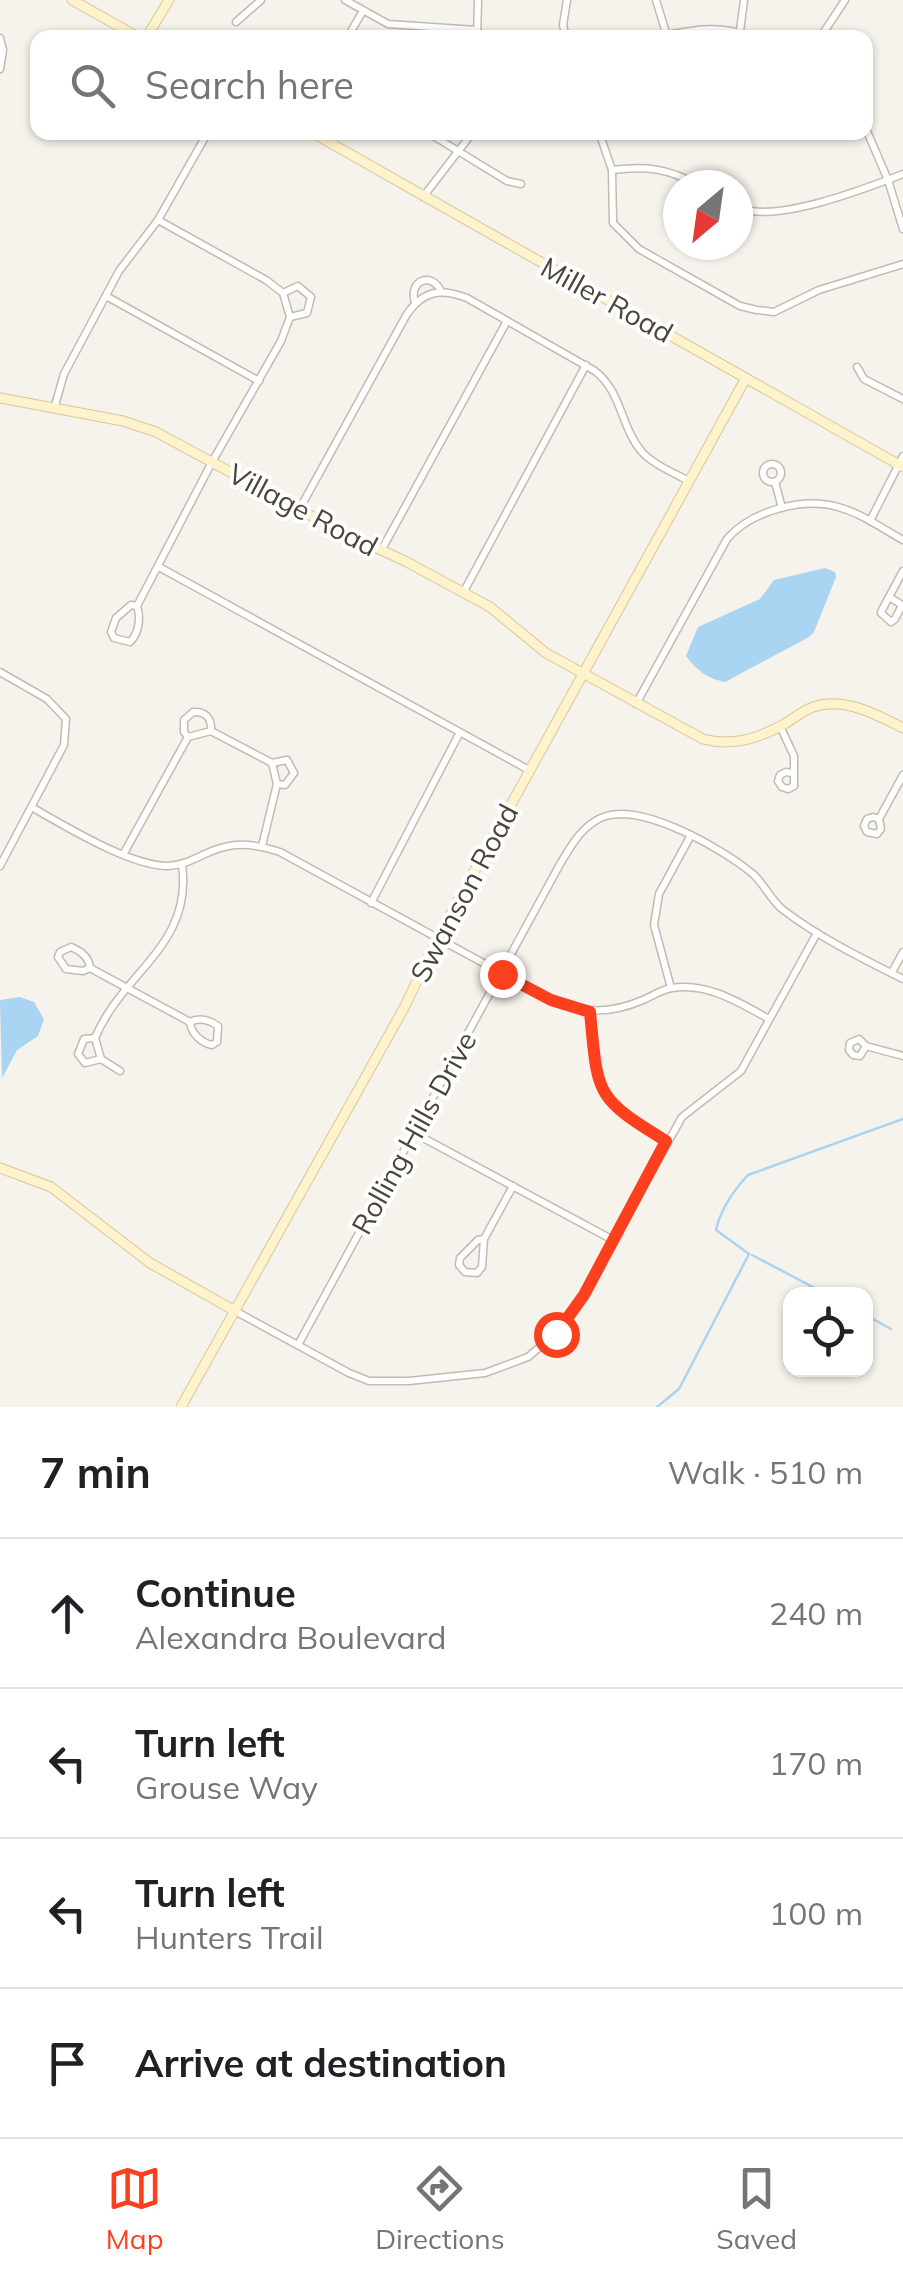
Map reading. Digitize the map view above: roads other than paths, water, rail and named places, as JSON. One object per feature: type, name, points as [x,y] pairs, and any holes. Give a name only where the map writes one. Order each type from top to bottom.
[{"type":"street","points":[[72,0],[128,30]]},
{"type":"street","points":[[148,30],[169,0]]},
{"type":"street","points":[[236,22],[261,0]]},
{"type":"street","points":[[345,0],[388,24],[441,30]]},
{"type":"street","points":[[477,30],[478,0]]},
{"type":"street","points":[[564,30],[567,0]]},
{"type":"street","points":[[656,0],[665,30]]},
{"type":"street","points":[[740,30],[744,0]]},
{"type":"street","points":[[825,30],[845,0]]},
{"type":"street","points":[[352,30],[363,11]]},
{"type":"street","points":[[689,30],[718,30]]},
{"type":"street","points":[[0,38],[0,69]]},
{"type":"street","points":[[54,410],[64,374],[106,296],[132,250],[158,220],[203,140]]},
{"type":"street","name":"Miller Road","points":[[325,140],[901,462]]},
{"type":"street","points":[[439,140],[520,184]]},
{"type":"street","points":[[423,196],[466,140]]},
{"type":"street","points":[[602,140],[612,170],[613,223],[630,244],[740,306],[774,312],[819,290],[903,264]]},
{"type":"street","points":[[871,140],[903,229]]},
{"type":"street","points":[[612,170],[646,166],[663,171]]},
{"type":"street","points":[[753,213],[766,214],[903,174]]},
{"type":"street","points":[[137,606],[131,605],[116,618],[110,632],[114,638],[130,642],[135,636],[140,614],[137,606],[212,462],[282,341],[290,316],[282,292],[266,280],[158,220]]},
{"type":"street","points":[[416,302],[412,294],[421,280],[430,279],[440,291]]},
{"type":"street","points":[[282,292],[298,286],[311,297],[307,313],[290,316]]},
{"type":"street","points":[[299,510],[416,302],[440,291],[467,298],[608,382],[640,450],[689,481]]},
{"type":"street","points":[[106,296],[260,381]]},
{"type":"street","points":[[381,551],[507,321]]},
{"type":"street","points":[[463,593],[586,366]]},
{"type":"street","points":[[857,367],[864,379],[903,400]]},
{"type":"street","name":"Swanson Road","points":[[181,1407],[404,1008],[437,939],[746,378]]},
{"type":"street","name":"Village Road","points":[[0,398],[139,425],[490,607],[546,654],[703,739],[720,744],[742,742],[814,706],[841,704],[903,728]]},
{"type":"street","points":[[870,521],[901,462]]},
{"type":"street","points":[[775,482],[782,508]]},
{"type":"street","points":[[636,704],[740,524],[782,508],[836,506],[903,540]]},
{"type":"street","points":[[159,567],[529,770]]},
{"type":"street","points":[[889,596],[903,571]]},
{"type":"street","points":[[0,672],[47,699],[66,719],[64,746],[0,866]]},
{"type":"street","points":[[188,737],[182,726],[193,712],[205,714],[212,724],[211,730]]},
{"type":"street","points":[[780,726],[794,756],[792,773]]},
{"type":"street","points":[[124,853],[188,737],[211,730],[272,763],[286,760],[294,773],[291,780],[277,784]]},
{"type":"street","points":[[370,903],[460,734]]},
{"type":"street","points":[[262,846],[277,784],[272,763]]},
{"type":"street","points":[[879,819],[903,775]]},
{"type":"street","points":[[33,808],[97,843],[152,864],[182,865],[231,844],[262,846],[280,852],[551,1000],[590,1012],[620,1010],[671,988],[702,989],[769,1019]]},
{"type":"street","name":"Rolling Hills Drive","points":[[298,1346],[559,866],[573,842],[605,816],[634,814],[691,835],[756,876],[779,907],[817,933],[903,978]]},
{"type":"street","points":[[671,988],[654,924],[659,894],[691,835]]},
{"type":"street","points":[[120,1071],[102,1059],[95,1038],[124,987],[154,957],[176,926],[185,883],[182,865]]},
{"type":"street","points":[[0,1168],[52,1187],[150,1263],[298,1346],[369,1380],[409,1381],[485,1373],[528,1358],[556,1334],[584,1295],[666,1141],[682,1117],[741,1071],[817,933]]},
{"type":"street","points":[[71,947],[78,950],[90,968],[66,969],[58,957],[60,952],[71,947]]},
{"type":"street","points":[[892,973],[903,952]]},
{"type":"street","points":[[90,968],[190,1022],[211,1021],[218,1026],[218,1042],[204,1044],[190,1029],[190,1022]]},
{"type":"street","points":[[590,1012],[596,1080],[608,1100],[625,1116],[666,1141]]},
{"type":"street","points":[[95,1038],[84,1039],[78,1054],[86,1063],[102,1059]]},
{"type":"street","points":[[866,1046],[903,1056]]},
{"type":"street","points":[[414,1132],[613,1240]]},
{"type":"street","points":[[484,1239],[460,1258],[464,1272],[477,1273],[482,1267],[484,1239],[513,1186]]},
{"type":"water","points":[[825,568],[835,572],[836,577],[809,637],[725,682],[703,673],[686,656],[698,627],[760,599],[774,580]]},
{"type":"water","points":[[20,997],[34,1002],[44,1019],[38,1036],[17,1050],[2,1078],[0,1000]]},
{"type":"waterway","points":[[657,1407],[679,1389],[749,1254],[716,1230],[724,1207],[748,1175],[903,1119]]},
{"type":"waterway","points":[[752,1255],[813,1287]]},
{"type":"waterway","points":[[873,1319],[891,1329]]}]
